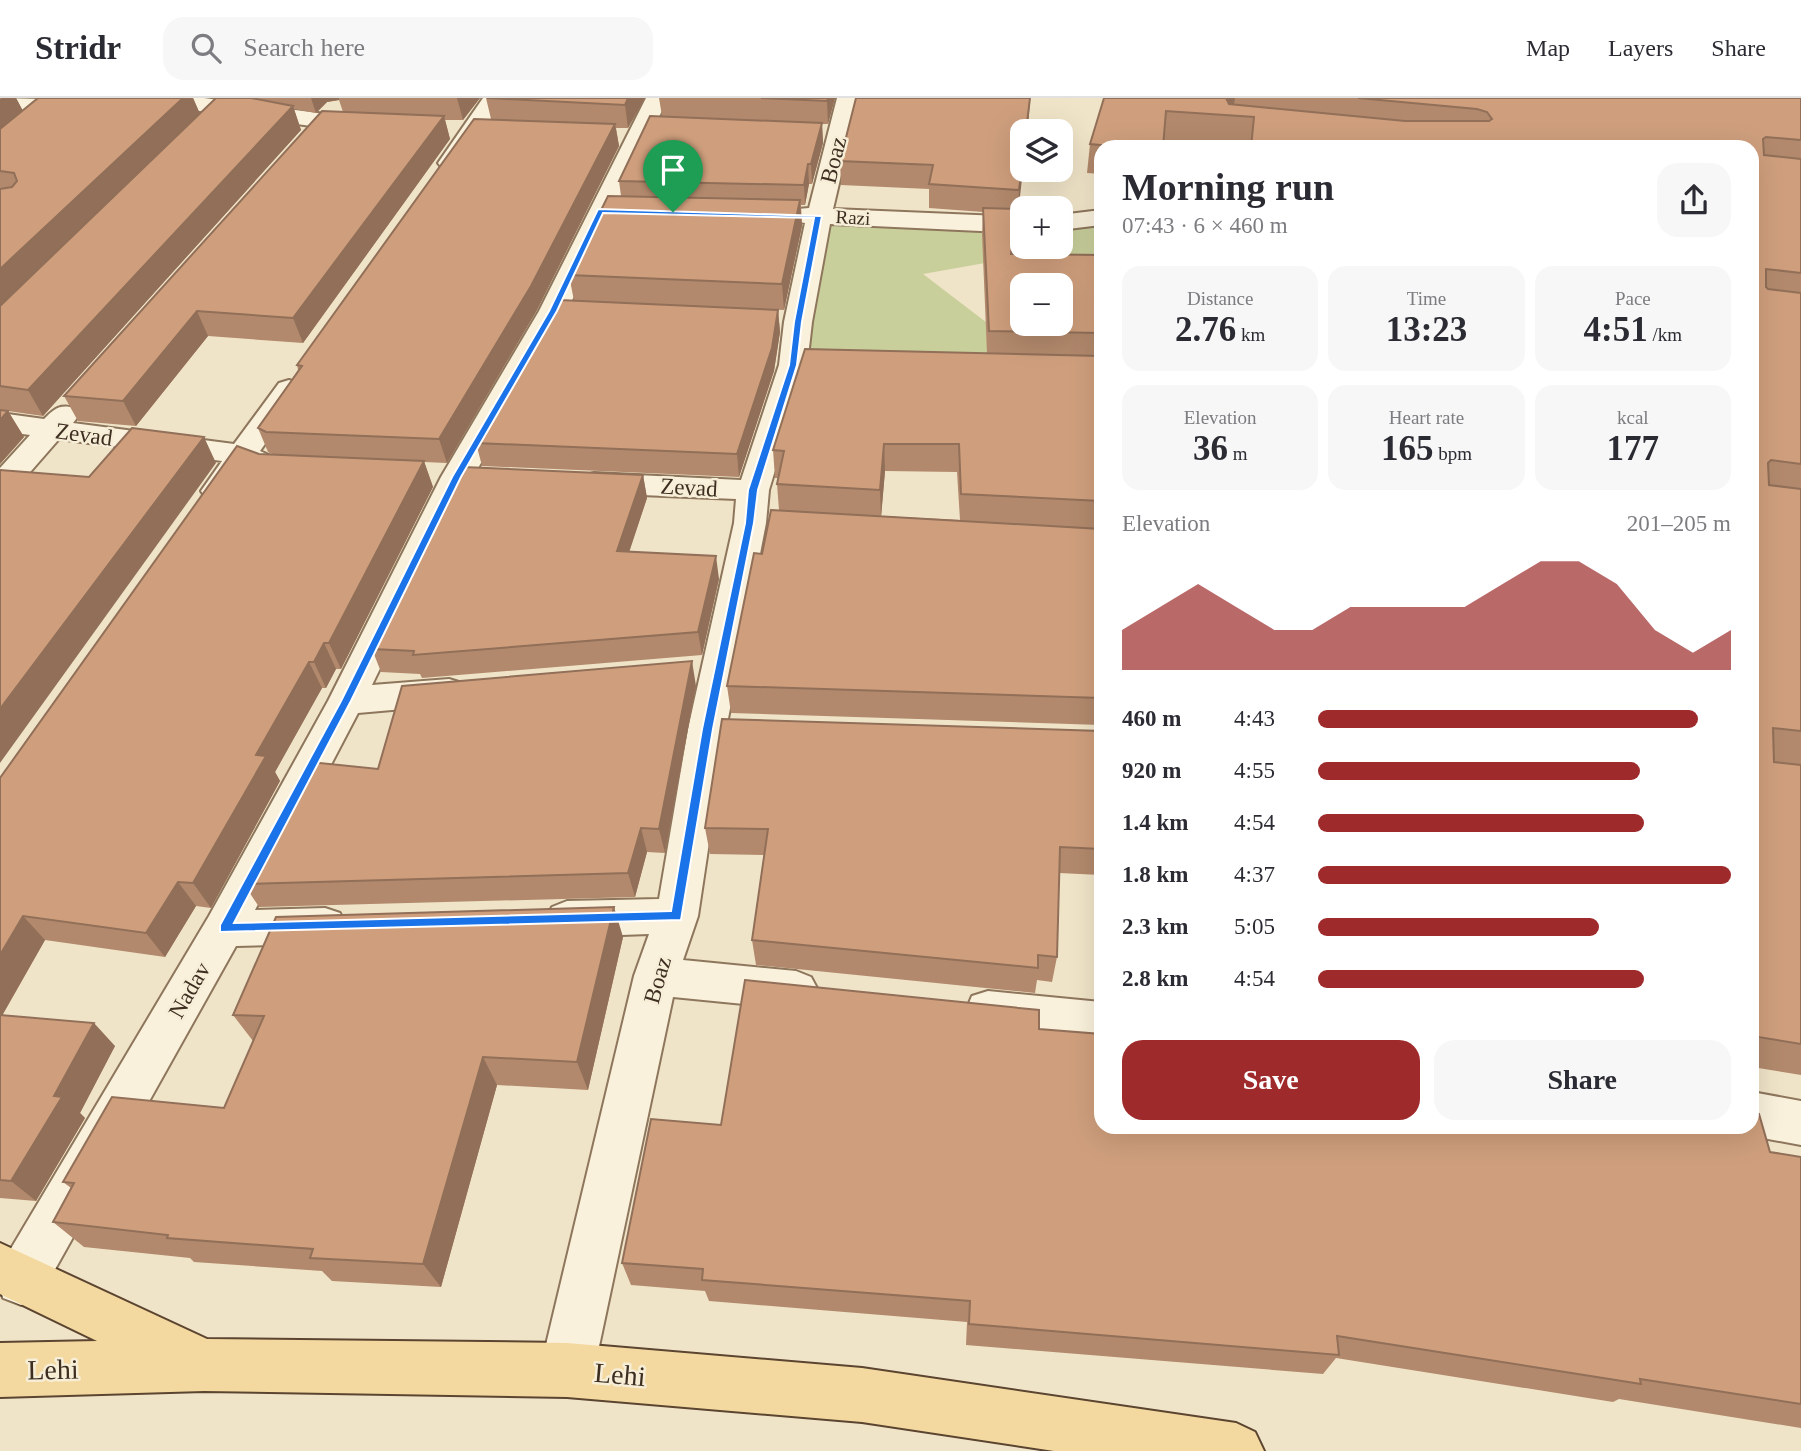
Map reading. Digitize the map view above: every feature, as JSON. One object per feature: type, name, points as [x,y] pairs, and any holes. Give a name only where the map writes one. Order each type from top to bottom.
[{"type":"main road","points":[[11,1274],[204,1365]]},
{"type":"main road","name":"Lehi","points":[[0,1370],[204,1365],[567,1370],[862,1395],[1236,1451]]},
{"type":"street","points":[[305,144],[344,98]]},
{"type":"street","points":[[434,185],[494,98]]},
{"type":"street","name":"Boaz","points":[[567,1370],[656,976],[677,916],[707,729],[706,669],[807,365],[784,321],[818,216],[825,134],[848,98]]},
{"type":"street","points":[[1232,98],[1231,135],[1259,127]]},
{"type":"street","points":[[0,103],[57,102],[103,107]]},
{"type":"street","points":[[32,122],[57,102]]},
{"type":"street","points":[[206,125],[230,102]]},
{"type":"street","points":[[127,108],[146,103],[230,102],[323,124],[391,127]]},
{"type":"street","name":"Nadav","points":[[11,1274],[224,929],[346,701],[457,477],[566,312],[614,211],[644,125]]},
{"type":"street","points":[[446,129],[500,132]]},
{"type":"street","name":"Razi","points":[[778,215],[1010,224]]},
{"type":"street","points":[[1073,221],[1094,218]]},
{"type":"street","points":[[203,512],[300,374]]},
{"type":"street","points":[[0,487],[79,399]]},
{"type":"street","name":"Zevad","points":[[0,422],[243,454],[271,468],[285,468]]},
{"type":"street","name":"Zevad","points":[[566,482],[760,513]]},
{"type":"street","points":[[346,701],[485,689]]},
{"type":"street","points":[[707,729],[748,730]]},
{"type":"street","points":[[526,920],[677,916]]},
{"type":"street","points":[[224,929],[361,925]]},
{"type":"street","points":[[656,976],[837,995]]},
{"type":"street","points":[[948,1006],[1094,1021]]},
{"type":"street","points":[[1759,1115],[1801,1123]]},
{"type":"green space","points":[[1094,222],[1094,267],[985,263],[923,274],[1033,358],[808,355],[829,226],[1010,231],[1010,259],[1073,259],[1073,226]]},
{"type":"building","points":[[38,98],[183,98],[0,269],[0,189],[12,187],[17,181],[14,173],[0,171],[0,129]]},
{"type":"building","points":[[216,98],[251,98],[293,106],[28,390],[0,386],[0,306]]},
{"type":"building","points":[[487,98],[628,98],[625,105]]},
{"type":"building","points":[[761,98],[828,98],[827,101]]},
{"type":"building","points":[[856,98],[1030,98],[1027,119],[1010,119],[1010,182],[1020,182],[1019,190],[929,184],[933,165],[840,161]]},
{"type":"building","points":[[1104,98],[1226,98],[1229,104],[1405,121],[1489,121],[1492,119],[1487,112],[1477,109],[1358,98],[1801,98],[1801,140],[1763,139],[1764,155],[1801,159],[1801,273],[1766,269],[1766,287],[1801,293],[1801,464],[1771,460],[1768,463],[1769,485],[1801,489],[1801,731],[1773,728],[1774,762],[1801,765],[1801,1044],[1759,1037],[1759,140],[1252,140],[1254,117],[1166,111],[1164,140],[1094,140],[1094,144],[1090,144]]},
{"type":"building","points":[[322,111],[444,116],[293,318],[197,311],[123,401],[64,396]]},
{"type":"building","points":[[650,116],[822,123],[804,185],[619,181]]},
{"type":"building","points":[[474,119],[615,124],[531,286],[439,439],[266,432],[258,428],[302,366],[297,365]]},
{"type":"building","points":[[608,196],[800,200],[782,284],[569,275]]},
{"type":"building","points":[[983,208],[1010,209],[1010,259],[1073,259],[1073,255],[1094,255],[1094,333],[1073,332],[1073,273],[1010,273],[1010,331],[989,331]]},
{"type":"building","points":[[559,300],[778,310],[772,348],[737,454],[476,443]]},
{"type":"building","points":[[805,349],[1094,356],[1094,501],[961,494],[959,444],[884,444],[880,490],[777,484],[784,451],[773,450]]},
{"type":"building","points":[[0,410],[8,411],[0,420]]},
{"type":"building","points":[[132,428],[204,437],[0,709],[0,470],[89,477]]},
{"type":"building","points":[[237,446],[259,454],[424,461],[329,643],[324,643],[314,662],[309,662],[256,755],[266,756],[193,883],[178,882],[146,933],[23,916],[0,955],[0,778]]},
{"type":"building","points":[[463,467],[643,475],[617,551],[716,556],[698,632],[413,655],[414,651],[372,649]]},
{"type":"building","points":[[771,510],[1094,529],[1094,698],[727,686],[754,553],[762,554]]},
{"type":"building","points":[[692,661],[659,829],[641,828],[628,873],[244,884],[310,762],[378,769],[402,686]]},
{"type":"building","points":[[722,719],[1094,731],[1094,849],[1060,847],[1057,957],[1038,955],[1038,968],[752,940],[768,829],[705,828]]},
{"type":"building","points":[[614,907],[577,1062],[483,1057],[423,1264],[310,1258],[313,1249],[167,1238],[168,1235],[53,1222],[74,1183],[63,1182],[112,1097],[224,1108],[264,1016],[233,1015],[276,917]]},
{"type":"building","points":[[745,980],[1039,1010],[1039,1029],[1094,1033],[1094,1134],[1759,1134],[1759,1114],[1770,1152],[1801,1157],[1801,1404],[1640,1379],[1641,1384],[1337,1336],[1339,1355],[969,1324],[970,1301],[702,1280],[703,1269],[622,1263],[651,1119],[721,1125]]},
{"type":"building","points":[[0,1015],[94,1023],[54,1096],[62,1097],[11,1181],[0,1180]]},
{"type":"route","points":[[600,211],[673,212],[818,216],[798,322],[793,365],[753,490],[750,523],[707,729],[677,916],[224,929],[346,701],[457,477],[553,311],[600,211]]}]
